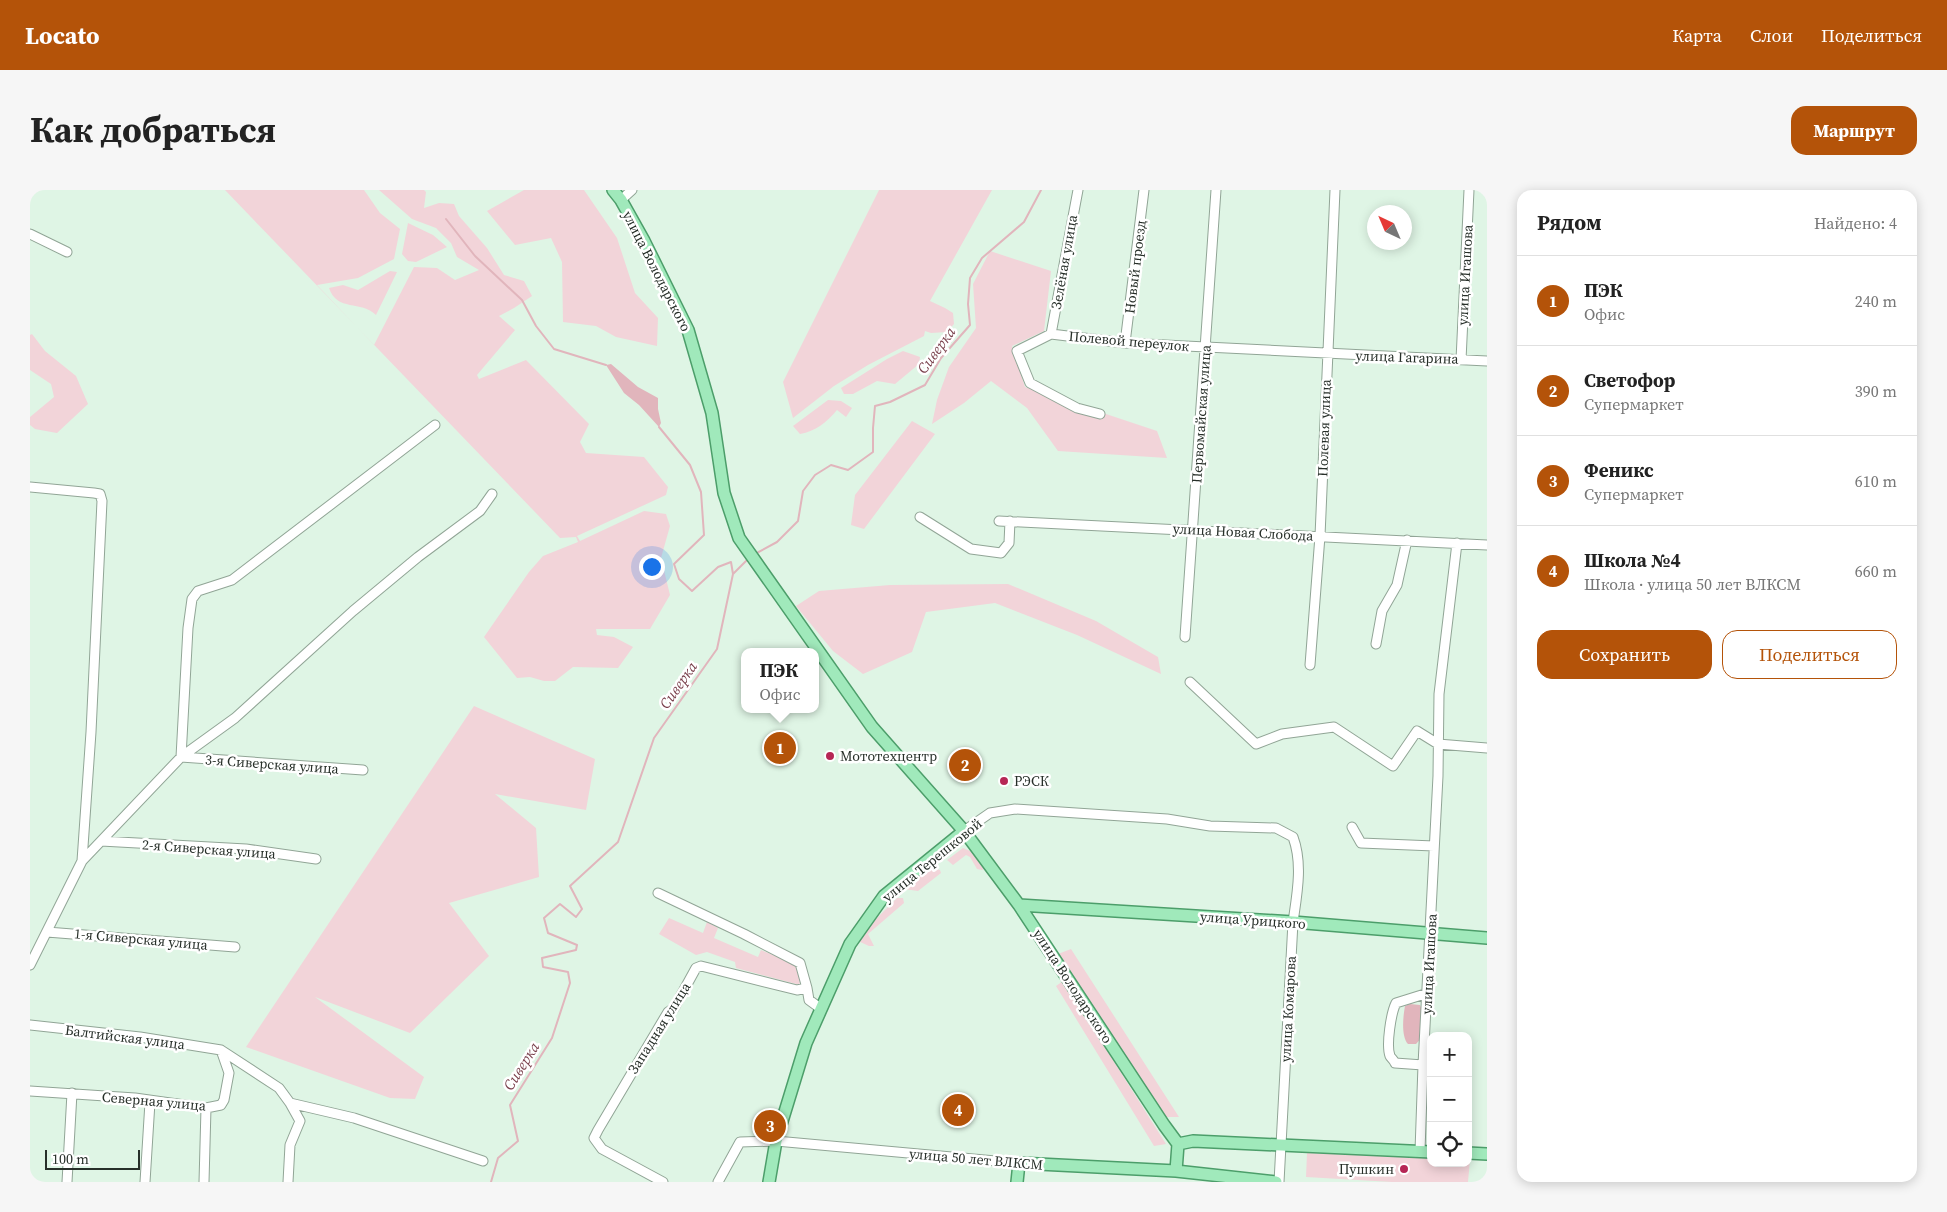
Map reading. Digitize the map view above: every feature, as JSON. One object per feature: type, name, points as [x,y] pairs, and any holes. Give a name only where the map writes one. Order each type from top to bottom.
[{"type":"main road","name":"улица Володарского","points":[[613,190],[621,200],[644,241],[688,330],[712,413],[724,493],[739,538],[816,648]]},
{"type":"main road","name":"улица Володарского","points":[[819,652],[872,727],[964,831],[1019,905],[1178,1144]]},
{"type":"main road","name":"улица Терешковой","points":[[769,1182],[776,1141],[806,1043],[850,944],[884,896],[964,831]]},
{"type":"main road","name":"улица Урицкого","points":[[1019,905],[1292,922],[1487,938]]},
{"type":"main road","points":[[1176,1171],[1178,1144],[1193,1141],[1426,1152]]},
{"type":"main road","points":[[1472,1153],[1487,1154]]},
{"type":"main road","points":[[1018,1182],[1019,1163]]},
{"type":"main road","name":"улица 50 лет ВЛКСМ","points":[[1019,1163],[1176,1171],[1278,1182]]},
{"type":"street","points":[[621,200],[632,190]]},
{"type":"street","name":"Зелёная улица","points":[[1051,334],[1078,190]]},
{"type":"street","name":"Новый проезд","points":[[1125,344],[1144,190]]},
{"type":"street","name":"Первомайская улица","points":[[1185,637],[1216,190]]},
{"type":"street","name":"Полевая улица","points":[[1310,665],[1320,536],[1335,190]]},
{"type":"street","name":"улица Игашова","points":[[1461,360],[1469,190]]},
{"type":"street","points":[[30,234],[67,252]]},
{"type":"street","points":[[1051,334],[1017,351],[1030,383],[1077,408],[1100,414]]},
{"type":"street","name":"Полевой переулок","points":[[1051,334],[1125,344],[1327,354]]},
{"type":"street","name":"улица Гагарина","points":[[1327,354],[1487,361]]},
{"type":"street","points":[[181,757],[188,628],[192,599],[198,592],[232,580],[435,425]]},
{"type":"street","points":[[30,487],[100,494],[102,501],[91,732],[82,861]]},
{"type":"street","points":[[30,965],[82,861],[181,757],[234,718],[353,611],[418,557],[480,510],[492,494]]},
{"type":"street","points":[[920,517],[971,549],[1001,554],[1009,543],[1010,521]]},
{"type":"street","name":"улица Новая Слобода","points":[[998,521],[1487,544]]},
{"type":"street","points":[[1376,644],[1382,610],[1397,585],[1407,540]]},
{"type":"street","name":"улица Игашова","points":[[1426,1152],[1423,1065],[1438,776],[1439,694],[1457,543]]},
{"type":"street","points":[[1190,682],[1256,744],[1282,734],[1334,727],[1393,766],[1417,731],[1438,744],[1487,748]]},
{"type":"street","name":"3-я Сиверская улица","points":[[181,757],[363,770]]},
{"type":"street","name":"улица Терешковой","points":[[964,831],[990,813],[1015,809],[1167,819],[1210,826],[1276,828],[1293,837]]},
{"type":"street","points":[[1352,827],[1361,843],[1434,846]]},
{"type":"street","name":"улица Комарова","points":[[1278,1182],[1282,1146],[1292,922],[1298,894],[1298,850],[1293,837]]},
{"type":"street","name":"2-я Сиверская улица","points":[[101,841],[246,849],[316,859]]},
{"type":"street","points":[[658,893],[800,963],[808,988],[809,1000],[820,1008]]},
{"type":"street","name":"1-я Сиверская улица","points":[[47,932],[236,947]]},
{"type":"street","name":"Западная улица","points":[[663,1182],[602,1149],[594,1138],[668,1012],[674,1008],[696,968],[701,966],[797,990],[808,988]]},
{"type":"street","points":[[1423,1065],[1395,1062],[1390,1055],[1392,1012],[1396,1003],[1428,993]]},
{"type":"street","name":"Балтийская улица","points":[[30,1025],[140,1037],[220,1050]]},
{"type":"street","points":[[220,1050],[279,1088],[300,1121],[290,1145],[288,1182]]},
{"type":"street","name":"Северная улица","points":[[30,1092],[135,1098],[150,1102],[206,1108],[221,1105],[224,1100],[229,1073],[220,1050]]},
{"type":"street","points":[[68,1182],[72,1093]]},
{"type":"street","points":[[145,1182],[150,1102]]},
{"type":"street","points":[[290,1103],[354,1118],[483,1161]]},
{"type":"street","points":[[204,1182],[206,1108]]},
{"type":"street","points":[[718,1182],[740,1142],[776,1141]]},
{"type":"street","name":"улица 50 лет ВЛКСМ","points":[[776,1141],[1019,1163]]},
{"type":"shaded area","points":[[225,190],[364,190],[380,213],[400,229],[394,259],[358,278],[317,285],[358,328]]},
{"type":"shaded area","points":[[379,190],[424,190],[426,192],[424,208],[439,203],[454,204],[459,216],[487,248],[504,275],[524,281],[532,296],[499,316],[515,330],[477,375],[479,379],[526,360],[589,424],[580,442],[586,453],[644,457],[668,487],[666,495],[577,536],[580,541],[644,511],[666,514],[670,526],[661,558],[670,595],[650,629],[596,629],[597,635],[614,637],[633,647],[618,668],[573,667],[555,681],[544,681],[530,677],[517,678],[484,637],[529,572],[543,556],[578,542],[576,537],[560,538],[374,345],[414,267],[437,268],[455,280],[479,270],[457,257],[451,243],[436,228],[412,219]]},
{"type":"shaded area","points":[[524,190],[584,190],[617,238],[635,293],[658,318],[657,346],[616,337],[596,326],[563,322],[562,262],[551,238],[515,245],[487,211]]},
{"type":"shaded area","points":[[879,190],[992,190],[930,301],[953,313],[954,324],[947,332],[931,333],[925,331],[924,336],[868,365],[834,386],[793,418],[783,382]]},
{"type":"shaded area","points":[[408,223],[433,235],[447,247],[416,262],[408,261],[402,254]]},
{"type":"shaded area","points":[[990,251],[1051,271],[1044,331],[1012,346],[1025,387],[1157,431],[1167,458],[1058,451],[1027,408],[991,381],[964,403],[932,424],[937,400],[949,367],[976,328],[973,284]]},
{"type":"shaded area","points":[[390,271],[397,272],[376,315],[363,308],[343,303],[333,295],[329,288],[343,285],[358,290]]},
{"type":"shaded area","points":[[32,334],[45,351],[76,376],[88,404],[57,433],[35,429],[30,425],[30,417],[54,397],[51,384],[30,370],[30,335]]},
{"type":"shaded area","points":[[903,351],[920,357],[919,364],[895,384],[877,381],[853,394],[844,394],[841,388]]},
{"type":"shaded area","points":[[611,364],[638,387],[658,398],[661,423],[659,427],[639,405],[624,393],[606,365]]},
{"type":"shaded area","points":[[828,400],[841,401],[852,408],[846,417],[837,410],[820,426],[800,434],[793,426]]},
{"type":"shaded area","points":[[912,421],[935,434],[864,529],[851,525],[855,495]]},
{"type":"shaded area","points":[[1008,584],[1096,621],[1158,657],[1161,674],[1077,635],[995,603],[926,612],[912,652],[863,674],[833,651],[796,606],[819,591],[890,585]]},
{"type":"shaded area","points":[[474,706],[595,759],[586,810],[495,794],[536,828],[539,877],[449,903],[489,956],[410,1033],[315,997],[424,1077],[415,1099],[390,1098],[246,1047]]},
{"type":"shaded area","points":[[963,848],[970,851],[984,869],[977,869],[970,857],[966,855],[953,865],[947,860]]},
{"type":"shaded area","points":[[928,867],[940,870],[941,873],[918,891],[904,889],[903,887]]},
{"type":"shaded area","points":[[897,898],[903,898],[904,903],[868,934],[874,946],[858,941],[867,928]]},
{"type":"shaded area","points":[[669,918],[703,933],[707,922],[718,928],[714,938],[758,957],[761,950],[798,965],[800,985],[736,968],[735,962],[707,952],[696,955],[659,934]]},
{"type":"shaded area","points":[[1071,949],[1179,1117],[1164,1117],[1058,954]]},
{"type":"shaded area","points":[[1063,981],[1166,1144],[1154,1146],[1056,986]]},
{"type":"shaded area","points":[[1410,1004],[1420,1005],[1422,1010],[1423,1036],[1416,1044],[1408,1044],[1403,1031],[1405,1006]]},
{"type":"shaded area","points":[[1307,1153],[1427,1158],[1427,1167],[1469,1167],[1468,1182],[1392,1182],[1306,1177]]},
{"type":"waterway","name":"Сиверка","points":[[755,554],[777,542],[798,521],[803,491],[815,475],[831,465],[848,470],[873,452],[875,406],[890,402],[925,385],[941,358],[970,325],[968,304],[970,278],[982,258],[1024,222],[1041,190]]},
{"type":"waterway","points":[[446,219],[475,256],[522,300],[536,326],[554,349],[606,365]]},
{"type":"waterway","points":[[659,427],[690,465],[701,492],[704,535],[674,564],[679,579],[692,591],[718,567],[731,562],[733,574]]},
{"type":"waterway","name":"Сиверка","points":[[491,1182],[498,1158],[518,1141],[510,1105],[552,1038],[570,983],[568,972],[543,967],[542,958],[576,950],[577,945],[548,933],[544,918],[560,904],[576,917],[582,909],[570,886],[618,842],[654,738],[717,649],[733,574],[749,558]]},
{"type":"place","name":"ПЭК","points":[[780,748]]},
{"type":"place","name":"Мототехцентр","points":[[830,756]]},
{"type":"place","name":"Светофор","points":[[965,765]]},
{"type":"place","name":"РЭСК","points":[[1004,781]]},
{"type":"place","name":"Школа №4","points":[[958,1110]]},
{"type":"place","name":"Феникс","points":[[770,1126]]},
{"type":"place","name":"Пушкин","points":[[1404,1169]]}]
